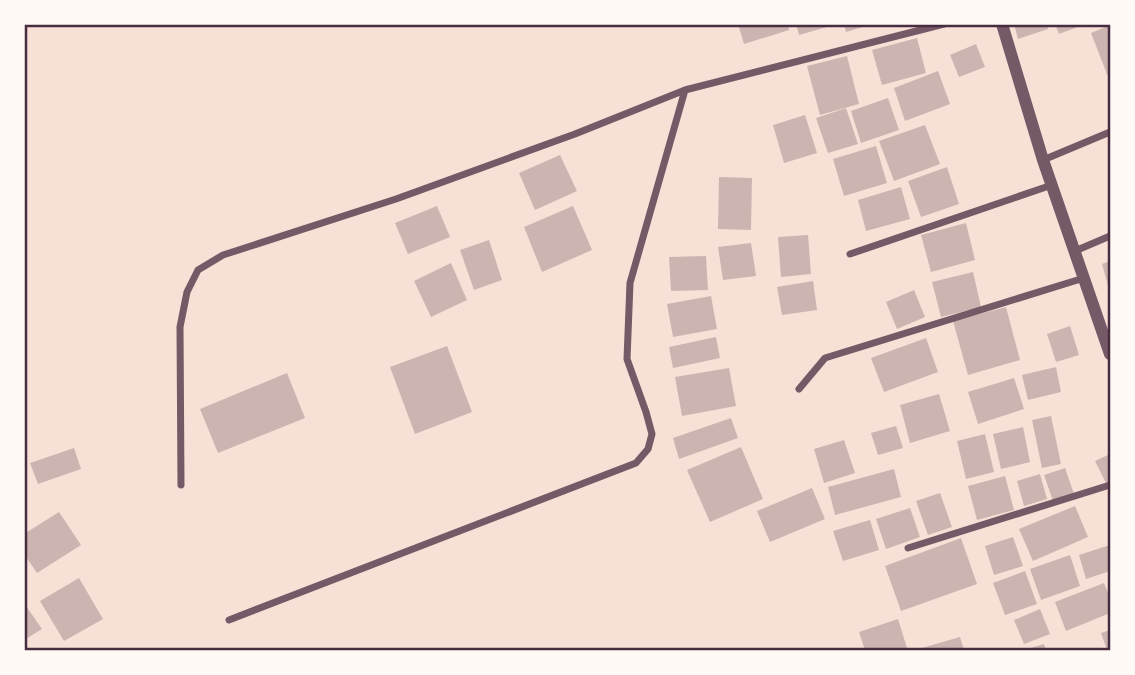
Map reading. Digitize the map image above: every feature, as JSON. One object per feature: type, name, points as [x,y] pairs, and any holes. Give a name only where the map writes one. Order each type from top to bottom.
[{"type":"street","points":[[181,485],[180,327],[187,292],[198,270],[223,255],[396,199],[575,134],[685,90],[944,24]]},
{"type":"street","points":[[1002,24],[1043,160],[1111,354]]},
{"type":"street","points":[[229,620],[636,463],[648,449],[652,434],[627,359],[631,283],[685,90]]},
{"type":"street","points":[[1043,160],[1111,132]]},
{"type":"street","points":[[850,254],[1052,185]]},
{"type":"street","points":[[1075,251],[1111,236]]},
{"type":"street","points":[[799,389],[825,358],[1084,278]]},
{"type":"street","points":[[908,548],[1111,485]]},
{"type":"building","points":[[738,24],[788,24],[789,30],[744,44]]},
{"type":"building","points":[[796,24],[834,24],[834,25],[799,35]]},
{"type":"building","points":[[844,24],[869,24],[869,25],[846,32]]},
{"type":"building","points":[[1014,24],[1047,24],[1048,29],[1018,39]]},
{"type":"building","points":[[1055,24],[1083,24],[1083,25],[1059,34]]},
{"type":"building","points":[[1110,25],[1110,82],[1091,33]]},
{"type":"building","points":[[917,38],[926,73],[882,85],[872,50]]},
{"type":"building","points":[[976,44],[985,67],[959,77],[950,55]]},
{"type":"building","points":[[847,56],[859,104],[820,115],[807,66]]},
{"type":"building","points":[[938,71],[950,104],[905,121],[894,88]]},
{"type":"building","points":[[888,98],[899,130],[861,143],[851,111]]},
{"type":"building","points":[[846,108],[858,144],[828,153],[816,118]]},
{"type":"building","points":[[805,115],[817,153],[784,163],[773,125]]},
{"type":"building","points":[[925,125],[940,164],[894,181],[879,141]]},
{"type":"building","points":[[876,146],[887,183],[844,196],[833,159]]},
{"type":"building","points":[[560,155],[577,191],[535,210],[519,173]]},
{"type":"building","points":[[947,167],[959,204],[921,217],[908,181]]},
{"type":"building","points":[[719,177],[752,178],[751,230],[718,229]]},
{"type":"building","points":[[901,187],[910,219],[866,231],[858,200]]},
{"type":"building","points":[[437,206],[450,237],[408,254],[395,223]]},
{"type":"building","points":[[573,206],[592,250],[542,272],[524,227]]},
{"type":"building","points":[[966,223],[975,260],[931,272],[921,235]]},
{"type":"building","points":[[808,235],[811,274],[781,277],[778,237]]},
{"type":"building","points":[[489,240],[502,280],[474,290],[460,250]]},
{"type":"building","points":[[751,243],[756,276],[723,280],[718,247]]},
{"type":"building","points":[[706,256],[708,290],[671,291],[669,257]]},
{"type":"building","points":[[1110,261],[1110,293],[1102,264]]},
{"type":"building","points":[[451,263],[467,300],[431,317],[414,281]]},
{"type":"building","points":[[973,272],[981,307],[941,317],[932,282]]},
{"type":"building","points":[[813,281],[817,310],[782,315],[777,287]]},
{"type":"building","points":[[914,290],[925,317],[897,329],[886,302]]},
{"type":"building","points":[[711,296],[717,329],[673,337],[667,304]]},
{"type":"building","points":[[1006,307],[1020,360],[968,375],[953,321]]},
{"type":"building","points":[[1070,326],[1079,355],[1056,362],[1047,334]]},
{"type":"building","points":[[716,337],[720,358],[673,368],[669,347]]},
{"type":"building","points":[[926,338],[938,372],[884,392],[871,358]]},
{"type":"building","points":[[447,346],[472,412],[415,434],[390,367]]},
{"type":"building","points":[[1056,367],[1061,392],[1028,400],[1022,375]]},
{"type":"building","points":[[729,368],[736,406],[682,416],[675,377]]},
{"type":"building","points":[[287,373],[305,418],[218,453],[200,409]]},
{"type":"building","points":[[1014,378],[1024,409],[978,424],[968,392]]},
{"type":"building","points":[[939,394],[950,431],[910,443],[900,405]]},
{"type":"building","points":[[1051,416],[1061,464],[1042,468],[1032,420]]},
{"type":"building","points":[[731,418],[738,438],[679,459],[673,438]]},
{"type":"building","points":[[896,426],[903,448],[878,455],[871,433]]},
{"type":"building","points":[[1023,427],[1030,462],[1001,469],[993,434]]},
{"type":"building","points":[[985,434],[994,472],[966,479],[957,441]]},
{"type":"building","points":[[844,440],[855,473],[824,483],[814,449]]},
{"type":"building","points":[[741,447],[763,499],[710,522],[687,470]]},
{"type":"building","points":[[74,448],[81,469],[38,484],[30,463]]},
{"type":"building","points":[[1110,454],[1110,481],[1106,483],[1095,461]]},
{"type":"building","points":[[1065,468],[1074,494],[1053,501],[1044,475]]},
{"type":"building","points":[[894,469],[901,497],[835,515],[828,487]]},
{"type":"building","points":[[1040,474],[1047,499],[1024,506],[1017,481]]},
{"type":"building","points":[[1005,476],[1014,510],[977,520],[968,486]]},
{"type":"building","points":[[812,488],[825,519],[770,542],[757,511]]},
{"type":"building","points":[[940,493],[952,527],[928,535],[916,501]]},
{"type":"building","points":[[1075,506],[1088,537],[1033,561],[1019,529]]},
{"type":"building","points":[[910,508],[920,537],[886,549],[876,519]]},
{"type":"building","points":[[59,512],[81,545],[37,573],[24,554],[24,534]]},
{"type":"building","points":[[870,520],[879,550],[843,561],[833,531]]},
{"type":"building","points":[[1013,537],[1023,566],[994,575],[985,546]]},
{"type":"building","points":[[961,538],[977,584],[901,611],[885,566]]},
{"type":"building","points":[[1110,545],[1110,571],[1086,579],[1079,555]]},
{"type":"building","points":[[1070,555],[1080,586],[1041,600],[1030,569]]},
{"type":"building","points":[[1025,571],[1037,604],[1005,615],[993,583]]},
{"type":"building","points":[[79,578],[103,619],[64,641],[40,601]]},
{"type":"building","points":[[1104,583],[1110,598],[1110,613],[1066,631],[1055,602]]},
{"type":"building","points":[[24,603],[42,629],[24,640]]},
{"type":"building","points":[[1040,609],[1050,634],[1024,644],[1014,620]]},
{"type":"building","points":[[898,619],[907,648],[865,650],[859,632]]},
{"type":"building","points":[[1110,630],[1110,650],[1107,650],[1101,633]]},
{"type":"building","points":[[960,637],[964,650],[915,650]]},
{"type":"building","points":[[1044,644],[1046,650],[1024,650]]}]
